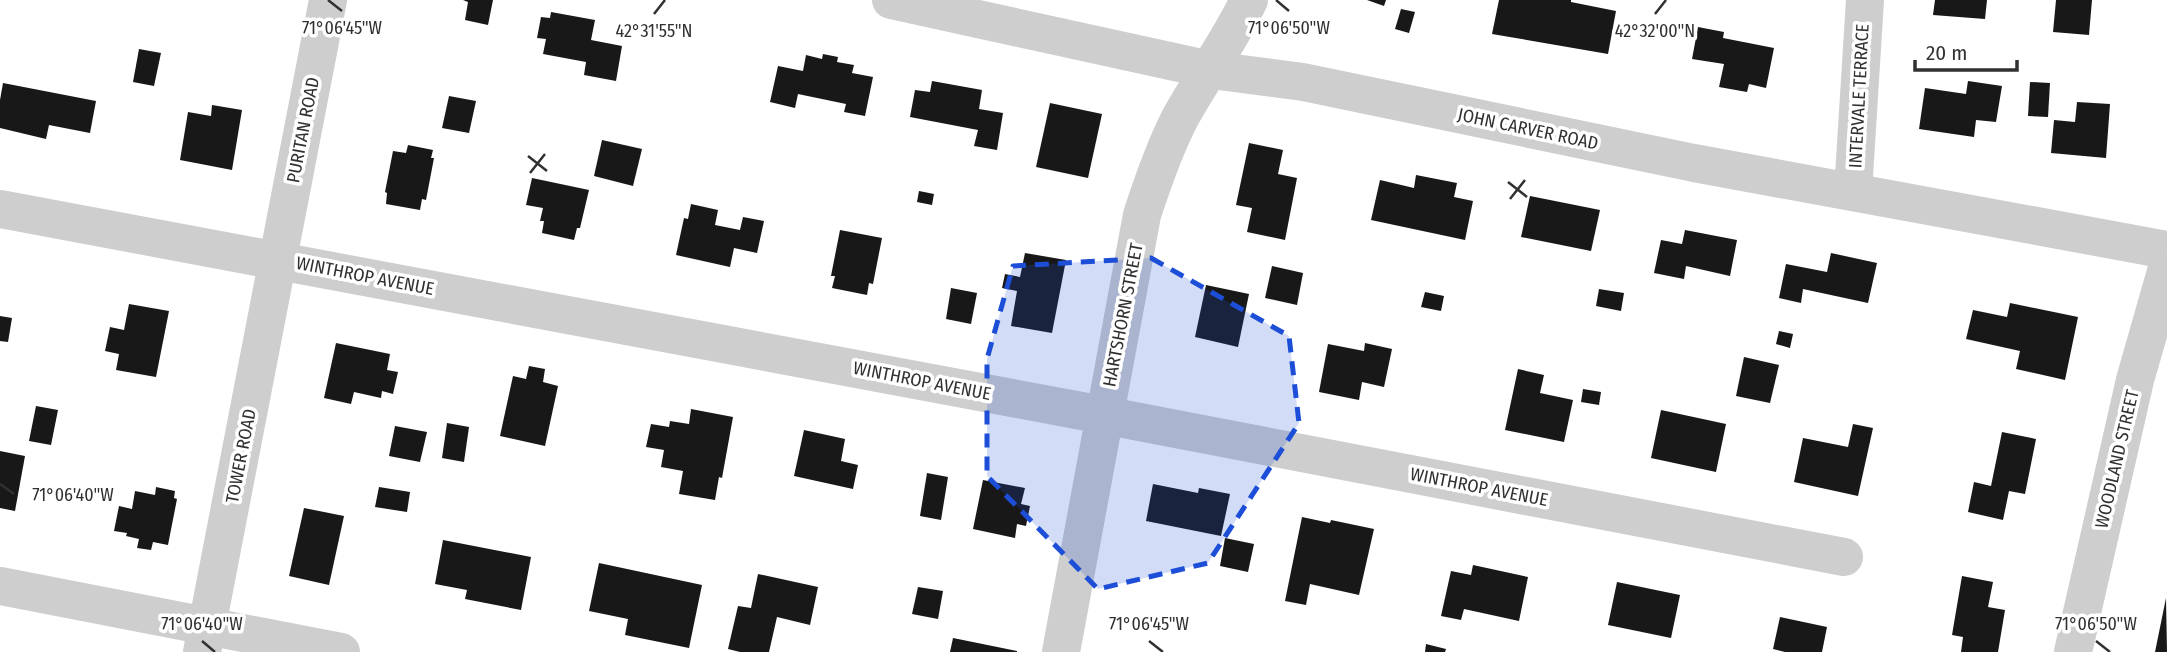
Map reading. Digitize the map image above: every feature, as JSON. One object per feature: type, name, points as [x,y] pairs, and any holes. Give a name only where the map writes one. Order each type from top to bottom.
[{"type":"street","name":"PURITAN ROAD","points":[[278,260],[328,0]]},
{"type":"street","name":"JOHN CARVER ROAD","points":[[891,0],[1211,69],[1303,82],[1680,160],[2167,250]]},
{"type":"street","name":"HARTSHORN STREET","points":[[1061,652],[1134,250],[1150,190],[1175,129],[1249,0]]},
{"type":"street","name":"INTERVALE TERRACE","points":[[1853,192],[1865,0]]},
{"type":"street","name":"WINTHROP AVENUE","points":[[0,209],[1104,415],[1844,557]]},
{"type":"street","name":"TOWER ROAD","points":[[205,640],[278,260]]},
{"type":"street","name":"WOODLAND STREET","points":[[2073,652],[2135,380],[2167,268]]},
{"type":"street","points":[[0,586],[205,640],[341,652]]},
{"type":"highlighted area","points":[[1151,258],[1289,336],[1299,423],[1208,563],[1098,589],[987,476],[987,359],[1013,266]]},
{"type":"building","points":[[463,0],[493,0],[488,25],[465,20],[468,2]]},
{"type":"building","points":[[1367,0],[1386,0],[1384,6]]},
{"type":"building","points":[[1499,0],[1571,0],[1616,11],[1608,54],[1492,34]]},
{"type":"building","points":[[1935,0],[1987,0],[1985,19],[1933,15]]},
{"type":"building","points":[[2056,0],[2092,0],[2089,35],[2053,32]]},
{"type":"building","points":[[1401,9],[1415,12],[1409,33],[1395,29]]},
{"type":"building","points":[[551,12],[595,20],[591,40],[622,46],[616,81],[584,75],[586,62],[543,54],[546,39],[537,38],[541,17],[550,18]]},
{"type":"building","points":[[1698,27],[1724,32],[1723,38],[1774,48],[1766,88],[1749,84],[1747,92],[1719,87],[1724,64],[1692,59]]},
{"type":"building","points":[[139,49],[161,53],[154,86],[133,82]]},
{"type":"building","points":[[823,54],[838,57],[837,62],[854,65],[852,73],[873,77],[865,116],[844,112],[846,104],[798,94],[795,108],[770,102],[778,66],[803,71],[806,55],[822,59]]},
{"type":"building","points":[[932,81],[982,90],[979,109],[1003,113],[997,150],[974,146],[978,130],[910,117],[915,90],[930,92]]},
{"type":"building","points":[[1968,81],[2002,86],[1996,122],[1976,120],[1974,137],[1919,129],[1925,88],[1966,94]]},
{"type":"building","points":[[2030,82],[2050,83],[2048,117],[2028,116]]},
{"type":"building","points":[[3,83],[96,101],[90,133],[49,125],[46,139],[0,128]]},
{"type":"building","points":[[449,96],[476,101],[469,133],[442,128]]},
{"type":"building","points":[[2077,102],[2110,104],[2106,158],[2051,153],[2054,120],[2075,122]]},
{"type":"building","points":[[1050,103],[1102,114],[1088,178],[1036,167]]},
{"type":"building","points":[[212,105],[242,110],[232,170],[180,160],[188,112],[211,116]]},
{"type":"building","points":[[602,140],[642,149],[633,186],[594,176]]},
{"type":"building","points":[[1249,143],[1283,150],[1278,174],[1297,178],[1285,240],[1247,232],[1252,208],[1236,205]]},
{"type":"building","points":[[408,145],[433,150],[426,200],[422,199],[420,210],[386,204],[385,192],[393,151],[406,153]]},
{"type":"building","points":[[1416,175],[1457,183],[1454,197],[1473,201],[1465,240],[1371,220],[1380,180],[1414,188]]},
{"type":"building","points":[[532,178],[589,190],[580,228],[577,228],[574,240],[542,233],[544,221],[540,221],[543,208],[526,205]]},
{"type":"building","points":[[919,191],[934,194],[932,205],[917,202]]},
{"type":"building","points":[[1530,196],[1600,210],[1591,251],[1521,237]]},
{"type":"building","points":[[691,204],[718,210],[715,225],[740,230],[743,217],[764,221],[757,253],[734,248],[730,267],[676,255],[684,218],[688,219]]},
{"type":"building","points":[[840,230],[882,238],[873,284],[869,283],[867,295],[832,288],[835,276],[831,276]]},
{"type":"building","points":[[1685,230],[1737,240],[1730,276],[1686,266],[1684,279],[1654,273],[1661,240],[1682,244]]},
{"type":"building","points":[[1025,253],[1066,260],[1052,333],[1011,326],[1017,291],[1002,288],[1005,274],[1020,277]]},
{"type":"building","points":[[1831,253],[1877,263],[1868,303],[1803,289],[1801,303],[1779,298],[1786,264],[1827,272]]},
{"type":"building","points":[[1272,266],[1303,273],[1297,305],[1265,298]]},
{"type":"building","points":[[1206,285],[1249,294],[1238,347],[1195,337]]},
{"type":"building","points":[[951,288],[977,293],[971,324],[946,319]]},
{"type":"building","points":[[1599,289],[1624,293],[1621,311],[1596,306]]},
{"type":"building","points":[[1425,292],[1444,296],[1441,311],[1421,307]]},
{"type":"building","points":[[2010,303],[2078,317],[2065,380],[2016,369],[2020,351],[1966,339],[1973,310],[2007,317]]},
{"type":"building","points":[[129,304],[169,311],[156,377],[116,370],[119,354],[105,351],[110,327],[124,330]]},
{"type":"building","points":[[0,316],[12,318],[8,342],[0,341]]},
{"type":"building","points":[[1779,331],[1793,334],[1790,348],[1776,344]]},
{"type":"building","points":[[336,343],[390,354],[387,370],[398,372],[393,394],[382,391],[381,398],[354,392],[351,404],[324,398]]},
{"type":"building","points":[[1365,343],[1392,349],[1384,387],[1362,382],[1359,400],[1319,392],[1328,344],[1364,351]]},
{"type":"building","points":[[1744,357],[1779,365],[1770,403],[1736,396]]},
{"type":"building","points":[[529,366],[545,369],[543,382],[558,386],[545,446],[500,436],[513,376],[526,379]]},
{"type":"building","points":[[1518,369],[1544,375],[1540,393],[1573,400],[1564,442],[1505,430]]},
{"type":"building","points":[[1583,389],[1601,392],[1599,405],[1581,402]]},
{"type":"building","points":[[36,406],[58,410],[51,445],[29,441]]},
{"type":"building","points":[[691,409],[733,417],[722,478],[719,477],[715,500],[679,494],[683,471],[661,467],[664,450],[646,447],[651,424],[669,427],[670,421],[689,424]]},
{"type":"building","points":[[1661,410],[1726,424],[1716,472],[1651,458]]},
{"type":"building","points":[[447,423],[469,427],[464,462],[442,458]]},
{"type":"building","points":[[1853,424],[1873,428],[1858,496],[1794,482],[1803,438],[1848,447]]},
{"type":"building","points":[[395,426],[427,432],[420,462],[389,456]]},
{"type":"building","points":[[804,430],[845,439],[841,461],[858,465],[853,489],[794,476]]},
{"type":"building","points":[[2002,432],[2036,439],[2025,494],[2009,491],[2003,520],[1968,512],[1974,482],[1991,486]]},
{"type":"building","points":[[0,451],[25,456],[15,511],[0,508]]},
{"type":"building","points":[[927,473],[948,477],[941,520],[920,516]]},
{"type":"building","points":[[983,480],[1025,488],[1021,504],[1030,506],[1026,526],[1017,524],[1015,538],[973,529]]},
{"type":"building","points":[[1153,484],[1198,493],[1199,488],[1230,494],[1221,536],[1146,521]]},
{"type":"building","points":[[156,487],[175,491],[174,498],[177,499],[168,545],[153,542],[151,550],[137,548],[139,539],[114,531],[119,506],[132,509],[135,491],[155,495]]},
{"type":"building","points":[[379,487],[410,492],[407,512],[375,507]]},
{"type":"building","points":[[304,508],[344,516],[329,585],[289,576]]},
{"type":"building","points":[[1302,517],[1374,529],[1359,595],[1310,584],[1306,605],[1285,601]]},
{"type":"building","points":[[1225,538],[1254,544],[1248,572],[1220,566]]},
{"type":"building","points":[[443,540],[531,557],[521,610],[465,599],[467,590],[435,584]]},
{"type":"building","points":[[599,563],[702,585],[689,648],[625,635],[628,619],[589,611]]},
{"type":"building","points":[[1473,565],[1528,577],[1519,621],[1464,609],[1461,620],[1441,616],[1451,571],[1471,575]]},
{"type":"building","points":[[758,574],[818,587],[810,625],[777,617],[769,652],[740,652],[728,649],[738,606],[751,608]]},
{"type":"building","points":[[1962,576],[1993,582],[1988,607],[2005,610],[1998,652],[1961,652],[1963,637],[1952,635]]},
{"type":"building","points":[[1617,582],[1680,595],[1671,638],[1608,625]]},
{"type":"building","points":[[918,587],[943,591],[938,619],[912,614]]},
{"type":"building","points":[[2166,598],[2167,652],[2155,652]]},
{"type":"building","points":[[1780,617],[1827,627],[1822,652],[1785,652],[1773,649]]},
{"type":"building","points":[[953,638],[1017,651],[1017,652],[950,652]]},
{"type":"building","points":[[1426,644],[1446,649],[1445,652],[1425,652]]}]
